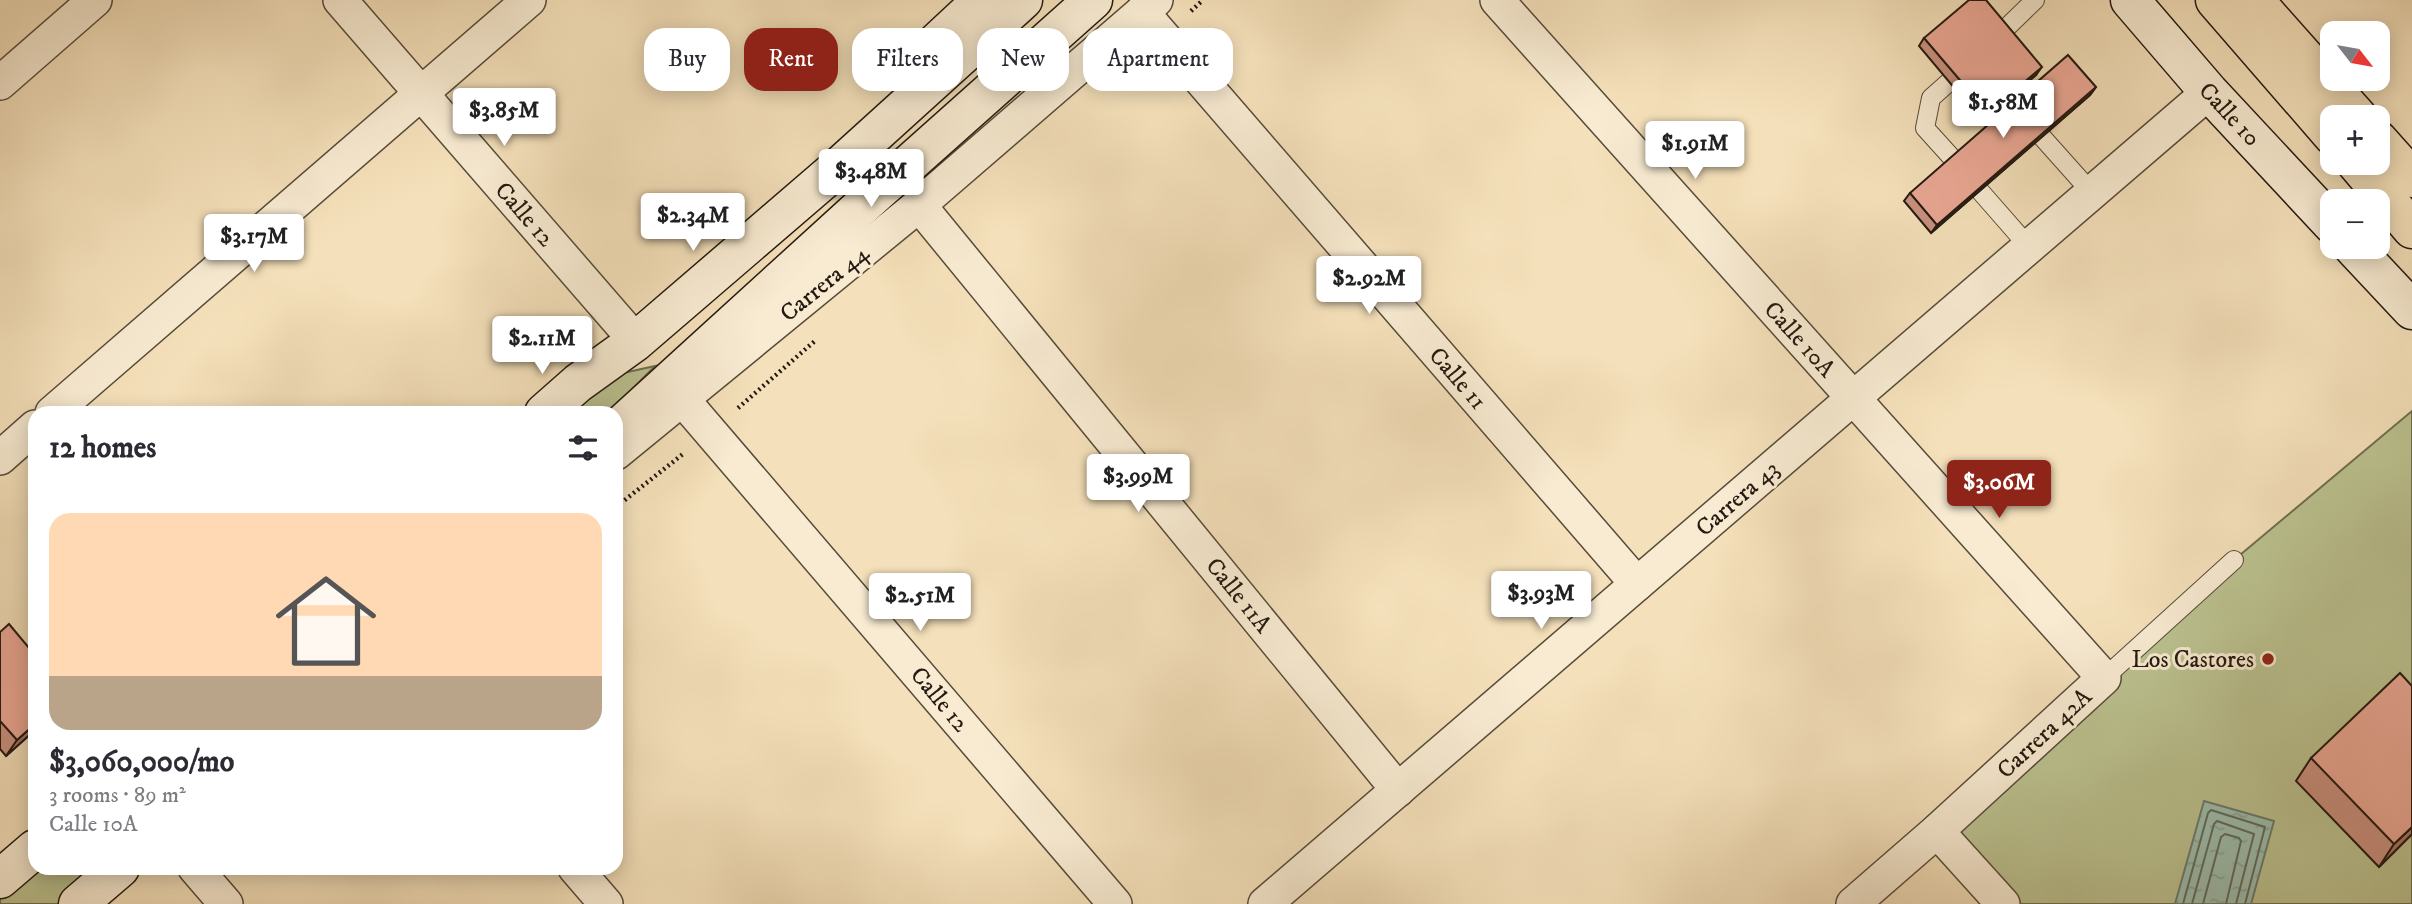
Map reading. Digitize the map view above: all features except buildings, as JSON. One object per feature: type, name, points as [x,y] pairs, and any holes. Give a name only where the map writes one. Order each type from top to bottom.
[{"type":"main road","points":[[552,406],[982,0]]},
{"type":"main road","points":[[578,383],[635,342],[842,164],[1023,0]]},
{"type":"main road","name":"Carrera 44","points":[[623,424],[1093,0]]},
{"type":"main road","name":"Calle 10","points":[[2130,0],[2209,92],[2320,211]]},
{"type":"main road","points":[[2215,0],[2320,121]]},
{"type":"main road","points":[[2254,0],[2347,105]]},
{"type":"main road","points":[[2390,153],[2412,178]]},
{"type":"main road","points":[[2366,175],[2412,229]]},
{"type":"main road","points":[[2364,259],[2412,310]]},
{"type":"main road","points":[[0,879],[28,855]]},
{"type":"main road","points":[[78,904],[112,875]]},
{"type":"street","points":[[0,83],[95,0]]},
{"type":"street","name":"Calle 12","points":[[340,0],[628,332]]},
{"type":"street","points":[[60,406],[529,0]]},
{"type":"street","name":"Calle 10A","points":[[1497,0],[2104,678]]},
{"type":"street","name":"Carrera 44","points":[[623,447],[919,205],[1149,6]]},
{"type":"street","name":"Calle 11","points":[[1149,6],[1637,584]]},
{"type":"street","name":"Carrera 43","points":[[1265,904],[2209,92]]},
{"type":"street","name":"Calle 11A","points":[[919,205],[1398,790]]},
{"type":"street","name":"Calle 12","points":[[682,400],[721,442],[1115,904]]},
{"type":"street","points":[[0,458],[28,433]]},
{"type":"street","name":"Carrera 42A","points":[[1853,904],[2104,678]]},
{"type":"street","points":[[1937,831],[2003,904]]},
{"type":"street","points":[[201,875],[226,904]]},
{"type":"street","points":[[581,875],[606,904]]},
{"type":"lane","points":[[2001,33],[2035,0]]},
{"type":"lane","points":[[1948,82],[1931,98],[1925,128],[1953,159]]},
{"type":"lane","points":[[2042,137],[2092,193]]},
{"type":"lane","points":[[1980,191],[2029,247]]},
{"type":"lane","name":"Carrera 42A","points":[[2104,678],[2234,560]]},
{"type":"green space","points":[[655,366],[616,406],[552,406],[578,383]]},
{"type":"green space","name":"Los Castores","points":[[2412,411],[2412,904],[2003,904],[1937,831],[2234,560]]},
{"type":"green space","points":[[28,870],[28,875],[112,875],[78,904],[0,904],[0,879]]},
{"type":"water","points":[[2204,801],[2274,821],[2251,904],[2175,904]]},
{"type":"place","name":"Los Castores","points":[[2268,659]]}]
